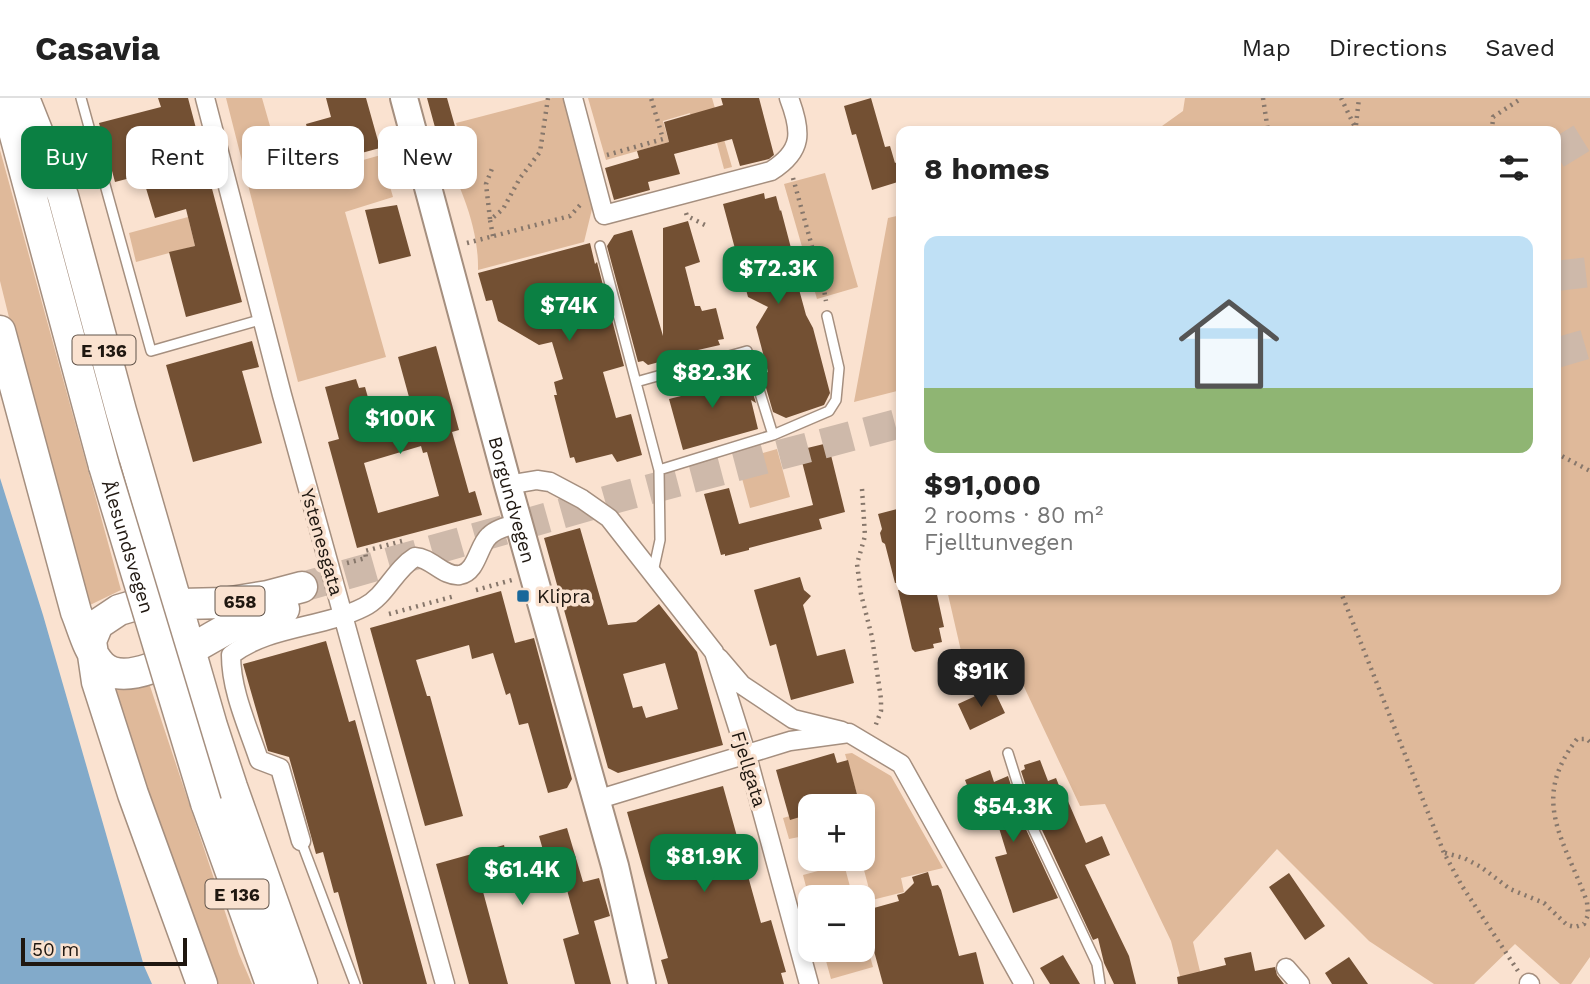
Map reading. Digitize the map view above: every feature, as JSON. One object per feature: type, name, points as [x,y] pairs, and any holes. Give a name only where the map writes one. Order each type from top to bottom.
[{"type":"highway","name":"Ålesundsvegen","points":[[10,99],[104,466],[206,803],[271,984]]},
{"type":"highway","name":"E 136","points":[[10,99],[63,196],[190,650],[232,788],[302,984]]},
{"type":"highway","points":[[0,331],[76,612],[92,652],[102,666],[116,673],[127,674],[148,670],[190,650]]},
{"type":"highway","name":"658","points":[[177,604],[225,603],[268,596],[304,595],[230,627],[190,650]]},
{"type":"highway","points":[[177,604],[136,605],[110,614],[94,630],[91,641],[97,682],[133,794],[202,984]]},
{"type":"main road","name":"Borgundvegen","points":[[404,98],[508,485],[615,866],[642,984]]},
{"type":"street","name":"Ystenesgata","points":[[205,98],[262,319],[445,984]]},
{"type":"street","points":[[573,98],[604,215],[771,171],[791,155],[797,128],[789,98]]},
{"type":"street","name":"Fjellgata","points":[[508,485],[537,480],[550,482],[582,499],[609,518],[714,652],[747,756],[809,984]]},
{"type":"street","points":[[301,841],[280,768],[259,760],[236,690],[231,655],[245,644],[368,606],[386,590],[408,561],[415,557],[428,560],[451,574],[461,575],[468,572],[485,539],[502,528],[519,523]]},
{"type":"street","points":[[714,652],[743,685],[793,719],[849,733],[901,764],[1024,984]]},
{"type":"street","points":[[596,800],[790,741],[849,733]]},
{"type":"street","points":[[1286,968],[1300,984]]},
{"type":"lane","points":[[81,98],[151,351],[262,319]]},
{"type":"lane","points":[[600,246],[659,470],[660,540],[653,573]]},
{"type":"lane","points":[[659,470],[773,435],[829,411],[834,404],[839,368],[827,316]]},
{"type":"lane","points":[[636,382],[747,351],[773,435]]},
{"type":"lane","points":[[1008,753],[1029,820],[1097,964],[1100,984]]},
{"type":"lane","points":[[301,841],[355,984]]},
{"type":"path","points":[[490,219],[503,209],[520,178],[540,152],[548,98]]},
{"type":"path","points":[[589,160],[663,139],[651,98]]},
{"type":"path","points":[[1263,98],[1267,126]]},
{"type":"path","points":[[1341,98],[1352,126]]},
{"type":"path","points":[[1355,126],[1359,98]]},
{"type":"path","points":[[1492,126],[1493,117],[1522,98]]},
{"type":"path","points":[[791,155],[824,290],[827,316]]},
{"type":"path","points":[[493,166],[486,184],[493,236]]},
{"type":"path","points":[[445,249],[570,216]]},
{"type":"path","points":[[1561,456],[1590,471]]},
{"type":"path","points":[[862,489],[865,536],[857,570],[872,637],[881,699],[878,721],[866,743]]},
{"type":"path","points":[[351,562],[366,558],[365,551],[402,541]]},
{"type":"path","points":[[386,615],[533,574]]},
{"type":"path","points":[[1342,595],[1444,853],[1515,967],[1529,984]]},
{"type":"path","points":[[1444,853],[1464,858],[1510,889],[1544,903],[1567,925],[1576,927],[1584,923],[1587,902],[1554,824],[1552,804],[1557,773],[1572,746],[1577,739],[1587,739],[1590,742]]},
{"type":"shaded area","points":[[226,98],[262,98],[270,126],[242,126],[242,161]]},
{"type":"shaded area","points":[[552,98],[565,98],[594,201],[584,242],[478,270],[475,237],[461,189],[477,189],[477,126],[457,126],[456,123]]},
{"type":"shaded area","points":[[588,98],[712,98],[732,167],[724,169],[717,143],[700,147],[690,113],[663,121],[669,142],[606,160]]},
{"type":"shaded area","points":[[1185,98],[1590,98],[1590,957],[1571,984],[1560,984],[1515,944],[1474,984],[1434,984],[1369,941],[1277,849],[1193,942],[1203,984],[1182,984],[1171,941],[1105,804],[1080,806],[1011,659],[961,651],[948,595],[1561,595],[1561,126],[1162,126],[1183,111]]},
{"type":"shaded area","points":[[0,150],[121,590],[90,605],[22,370],[0,281]]},
{"type":"shaded area","points":[[378,156],[378,189],[391,189],[393,197],[345,212],[386,357],[298,382],[249,189],[364,189],[364,160]]},
{"type":"shaded area","points":[[825,173],[858,287],[817,299],[784,184]]},
{"type":"shaded area","points":[[896,216],[896,391],[854,402],[888,218]]},
{"type":"shaded area","points":[[188,217],[195,246],[136,262],[129,233]]},
{"type":"shaded area","points":[[777,449],[790,497],[750,508],[737,460]]},
{"type":"shaded area","points":[[149,683],[239,954],[252,984],[211,984],[108,684]]},
{"type":"shaded area","points":[[852,753],[891,776],[943,868],[901,878],[904,892],[875,899],[875,885],[868,885],[864,871],[875,871],[875,794],[857,794],[845,754]]},
{"type":"shaded area","points":[[798,814],[798,837],[789,839],[783,818]]},
{"type":"shaded area","points":[[818,871],[846,871],[850,885],[806,885],[803,875]]},
{"type":"shaded area","points":[[826,962],[872,962],[873,967],[831,979]]},
{"type":"water","points":[[0,478],[43,615],[144,966],[152,984],[0,984]]},
{"type":"building","points":[[158,98],[188,98],[195,126],[126,126],[126,179],[115,182],[112,171],[112,126],[100,126],[99,123],[161,107]]},
{"type":"building","points":[[326,98],[366,98],[378,149],[364,152],[364,126],[307,126],[331,117]]},
{"type":"building","points":[[427,98],[447,98],[455,126],[435,126]]},
{"type":"building","points":[[721,98],[759,98],[774,155],[769,159],[740,166],[732,139],[674,154],[680,174],[648,182],[650,190],[614,200],[605,168],[639,158],[637,151],[669,142],[664,122],[723,105]]},
{"type":"building","points":[[871,98],[885,147],[890,146],[896,162],[896,183],[872,190],[856,134],[852,135],[844,106]]},
{"type":"building","points":[[146,189],[212,189],[242,302],[186,317],[169,252],[195,246],[186,209],[155,218]]},
{"type":"building","points":[[764,193],[765,199],[776,196],[781,210],[796,267],[797,282],[806,315],[813,328],[830,393],[824,405],[786,418],[773,412],[762,374],[768,372],[756,327],[768,307],[748,297],[723,204]]},
{"type":"building","points":[[397,205],[411,256],[379,264],[365,210]]},
{"type":"building","points":[[688,221],[700,262],[685,267],[695,306],[700,306],[702,311],[716,308],[724,339],[718,340],[720,345],[698,350],[699,357],[676,364],[674,358],[648,365],[643,361],[638,362],[607,246],[614,235],[632,230],[663,336],[663,228]]},
{"type":"building","points":[[590,243],[624,366],[603,372],[616,418],[631,414],[642,455],[617,462],[612,454],[576,463],[574,457],[570,458],[554,395],[557,395],[554,382],[563,379],[552,342],[539,345],[498,321],[492,300],[486,301],[478,273]]},
{"type":"building","points":[[252,341],[259,367],[242,371],[262,443],[193,462],[166,365]]},
{"type":"building","points":[[436,346],[459,430],[452,432],[469,493],[475,491],[482,515],[357,548],[328,442],[339,439],[325,387],[356,379],[359,388],[365,387],[371,408],[409,397],[398,357]],"holes":[[[421,446],[423,453],[427,452],[439,496],[378,513],[364,463]]]},
{"type":"building","points":[[703,370],[707,383],[720,379],[721,386],[748,378],[756,403],[751,400],[758,429],[683,450],[669,399],[685,395],[679,377]]},
{"type":"building","points":[[828,443],[845,512],[819,519],[822,529],[749,550],[721,555],[704,494],[729,488],[739,524],[813,505],[799,450]]},
{"type":"building","points":[[896,509],[896,583],[885,544],[882,542],[878,514]]},
{"type":"building","points":[[580,528],[608,625],[636,622],[659,604],[697,652],[723,745],[618,773],[608,768],[544,538]],"holes":[[[665,663],[678,709],[646,718],[642,706],[633,708],[623,674]]]},
{"type":"building","points":[[800,577],[804,590],[811,596],[803,605],[817,656],[845,649],[854,683],[791,700],[776,644],[770,646],[754,590]]},
{"type":"building","points":[[501,591],[515,643],[534,638],[572,779],[567,788],[548,793],[528,723],[519,725],[510,693],[506,695],[493,653],[472,659],[469,645],[416,660],[427,696],[430,696],[463,816],[425,826],[370,628]]},
{"type":"building","points":[[899,595],[937,595],[944,627],[939,628],[942,642],[933,644],[934,648],[915,652]]},
{"type":"building","points":[[326,641],[349,722],[355,720],[427,984],[363,984],[338,892],[334,893],[323,852],[316,854],[289,757],[268,751],[243,664]]},
{"type":"building","points":[[993,688],[1005,713],[970,730],[958,704]]},
{"type":"building","points":[[834,753],[837,763],[848,760],[857,794],[798,794],[798,818],[790,820],[776,770]]},
{"type":"building","points":[[1040,760],[1048,781],[1056,778],[1062,793],[1064,792],[1086,843],[1102,836],[1110,855],[1085,865],[1129,956],[1136,984],[1114,984],[1104,963],[1098,938],[1093,940],[1036,817],[1021,771],[1025,769],[1024,765]]},
{"type":"building","points":[[990,770],[994,782],[1008,776],[1023,823],[1058,898],[1013,913],[995,857],[1007,854],[995,815],[987,818],[983,809],[977,811],[965,780]]},
{"type":"building","points":[[723,786],[761,923],[771,920],[786,972],[781,973],[784,984],[668,984],[661,960],[668,958],[627,812]]},
{"type":"building","points":[[567,828],[583,882],[599,878],[610,916],[594,921],[611,984],[575,984],[563,939],[579,934],[564,879],[552,882],[548,868],[482,888],[508,984],[469,984],[436,864],[504,845],[507,858],[543,850],[539,836]]},
{"type":"building","points":[[928,872],[932,886],[938,885],[959,956],[976,952],[984,984],[883,984],[875,955],[875,908],[899,901],[897,895],[904,893],[914,883],[912,877]]},
{"type":"building","points":[[1289,873],[1325,926],[1305,940],[1269,887]]},
{"type":"building","points":[[1251,952],[1255,971],[1275,967],[1284,984],[1178,984],[1177,977],[1226,965],[1224,958]]},
{"type":"building","points":[[1063,955],[1080,984],[1050,984],[1040,968]]},
{"type":"building","points":[[1349,957],[1368,984],[1332,984],[1325,973]]},
{"type":"tunnel","points":[[1561,151],[1590,133]]},
{"type":"tunnel","points":[[1561,275],[1590,272]]},
{"type":"tunnel","points":[[1561,352],[1590,343]]},
{"type":"tunnel","points":[[302,587],[620,497],[896,424]]},
{"type":"place","name":"Klipra","points":[[523,596]]}]
